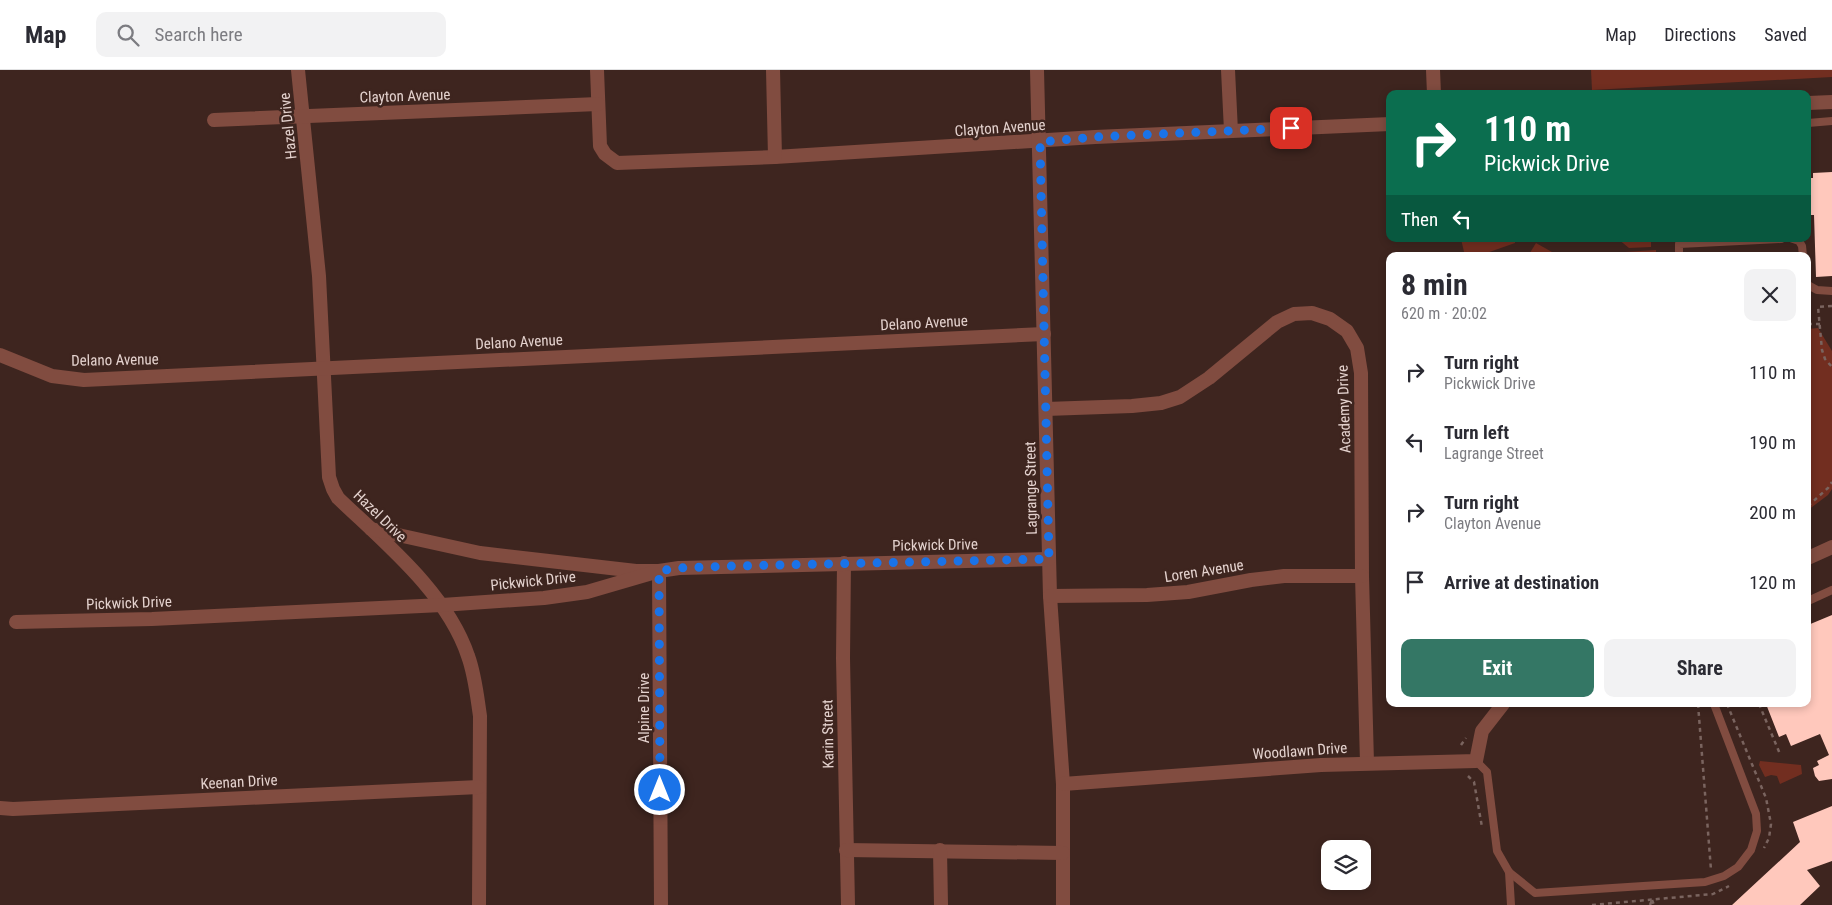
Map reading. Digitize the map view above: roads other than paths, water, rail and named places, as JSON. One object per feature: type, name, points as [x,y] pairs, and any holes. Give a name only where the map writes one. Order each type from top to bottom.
[{"type":"street","name":"Hazel Drive","points":[[298,70],[320,276],[329,477],[338,498],[421,580],[442,605],[465,649],[476,687],[480,716],[479,905]]},
{"type":"street","points":[[597,70],[598,104]]},
{"type":"street","points":[[773,70],[776,158]]},
{"type":"street","name":"Lagrange Street","points":[[1038,70],[1050,596],[1062,784],[1063,905]]},
{"type":"street","points":[[1228,70],[1231,131]]},
{"type":"street","points":[[1433,70],[1434,90]]},
{"type":"street","points":[[1811,103],[1832,102]]},
{"type":"street","name":"Clayton Avenue","points":[[214,120],[598,104],[600,146],[605,154],[617,163],[776,158],[1095,137],[1386,124]]},
{"type":"street","name":"Academy Drive","points":[[1046,409],[1132,406],[1161,403],[1180,397],[1209,378],[1277,322],[1294,314],[1312,313],[1330,318],[1347,331],[1357,348],[1361,372],[1362,576],[1367,764]]},
{"type":"street","name":"Delano Avenue","points":[[0,356],[52,376],[84,380],[1044,334]]},
{"type":"street","points":[[370,529],[480,553],[636,571],[659,571]]},
{"type":"street","points":[[1811,557],[1832,547]]},
{"type":"street","name":"Pickwick Drive","points":[[16,622],[161,618],[442,605],[544,598],[587,592],[659,571],[679,568],[1049,559]]},
{"type":"street","name":"Karin Street","points":[[844,563],[843,658],[848,905]]},
{"type":"street","name":"Alpine Drive","points":[[659,571],[661,905]]},
{"type":"street","name":"Loren Avenue","points":[[1050,596],[1146,595],[1188,592],[1284,576],[1362,576]]},
{"type":"street","points":[[1476,761],[1482,730],[1501,707]]},
{"type":"street","name":"Woodlawn Drive","points":[[1062,784],[1320,765],[1476,761]]},
{"type":"street","name":"Keenan Drive","points":[[0,808],[13,809],[479,787]]},
{"type":"street","points":[[846,850],[1063,853]]},
{"type":"street","points":[[940,850],[941,905]]},
{"type":"lane","points":[[1811,123],[1832,121]]},
{"type":"lane","points":[[1679,252],[1679,244],[1720,242]]},
{"type":"lane","points":[[1811,286],[1818,290],[1832,292]]},
{"type":"lane","points":[[1811,600],[1832,590]]},
{"type":"lane","points":[[1476,761],[1487,772],[1497,851],[1509,872],[1535,893],[1705,882],[1724,876],[1738,867],[1751,850],[1757,831],[1756,814],[1715,707]]},
{"type":"lane","points":[[1509,872],[1511,905]]}]
